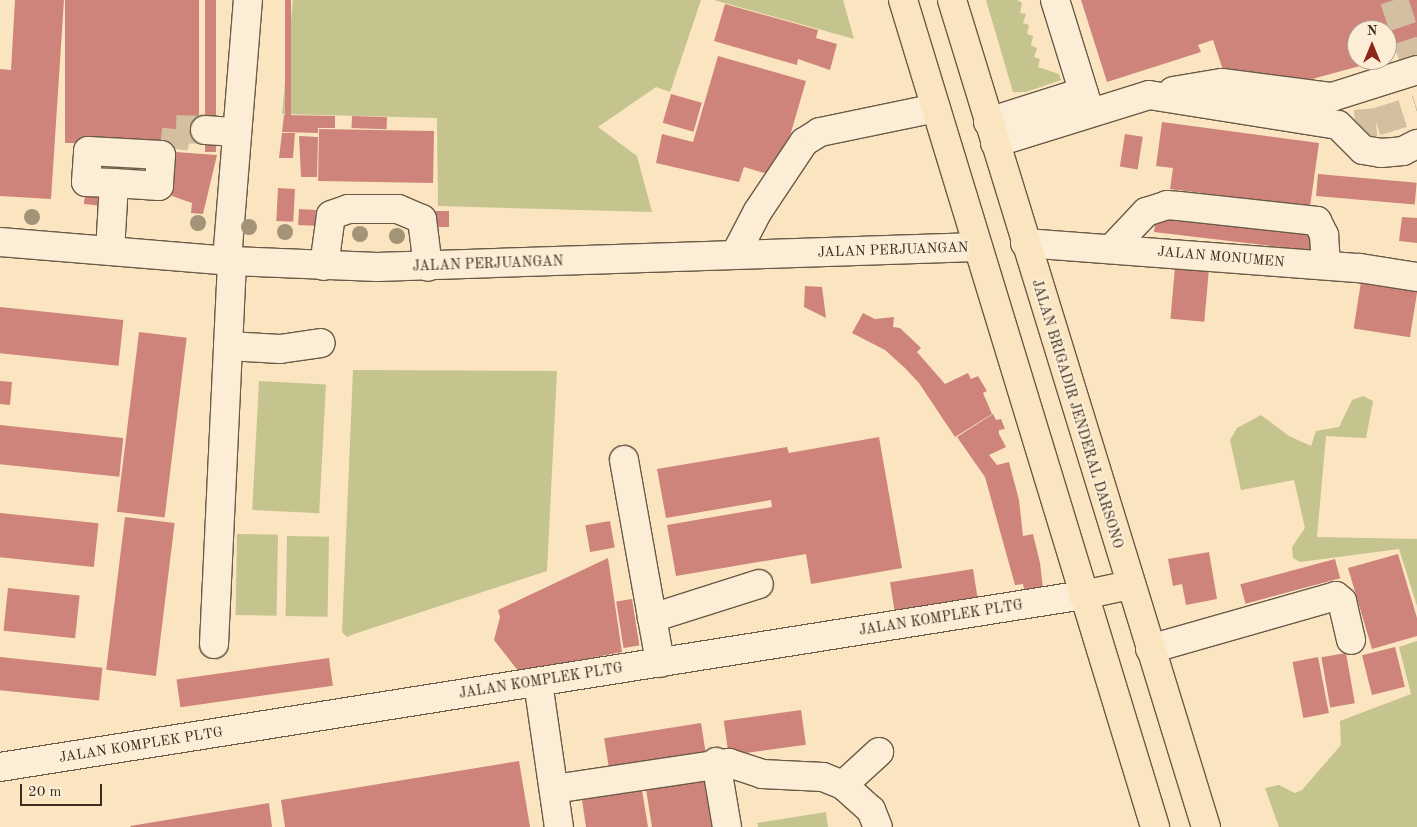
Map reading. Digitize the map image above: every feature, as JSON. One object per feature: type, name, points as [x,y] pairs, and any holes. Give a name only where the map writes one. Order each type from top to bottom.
[{"type":"highway","points":[[903,0],[1083,596],[1155,827]]},
{"type":"highway","name":"JALAN BRIGADIR JENDERAL DARSONO","points":[[952,0],[1130,585],[1206,827]]},
{"type":"highway","points":[[1083,596],[1130,585]]},
{"type":"street","points":[[214,644],[236,132],[248,0]]},
{"type":"street","points":[[1055,0],[1086,102]]},
{"type":"street","points":[[992,132],[1086,102],[1149,95],[1222,83],[1332,98],[1417,70]]},
{"type":"street","points":[[1149,95],[1346,125],[1363,150],[1380,153],[1403,151],[1417,144]]},
{"type":"street","points":[[992,132],[1022,134],[1086,102]]},
{"type":"street","points":[[736,253],[758,211],[804,142],[820,132],[936,108]]},
{"type":"street","points":[[205,130],[236,132]]},
{"type":"street","points":[[88,151],[168,152],[159,186],[114,183],[86,182],[88,151]]},
{"type":"street","points":[[110,251],[114,183]]},
{"type":"street","points":[[1112,248],[1146,212],[1167,205],[1317,221],[1324,235],[1326,265]]},
{"type":"street","points":[[324,266],[331,215],[348,209],[398,209],[422,219],[428,267]]},
{"type":"street","name":"JALAN PERJUANGAN","points":[[0,242],[324,266],[428,267],[736,253],[978,247]]},
{"type":"street","name":"JALAN MONUMEN","points":[[1025,243],[1326,265],[1417,277]]},
{"type":"street","points":[[228,346],[280,349],[321,343]]},
{"type":"street","points":[[624,460],[660,662]]},
{"type":"street","points":[[652,618],[759,584]]},
{"type":"street","name":"JALAN KOMPLEK PLTG","points":[[0,767],[1083,596]]},
{"type":"street","points":[[1150,649],[1336,596],[1342,601],[1351,640]]},
{"type":"street","points":[[538,682],[559,827]]},
{"type":"street","points":[[843,785],[879,752]]},
{"type":"street","points":[[554,789],[716,762],[730,763],[762,774],[822,777],[843,785],[871,810],[878,827]]},
{"type":"street","points":[[716,762],[727,827]]},
{"type":"shaded area","points":[[293,0],[701,0],[670,92],[656,87],[598,127],[637,156],[652,212],[438,206],[437,118],[282,114]]},
{"type":"shaded area","points":[[714,0],[843,0],[854,39]]},
{"type":"shaded area","points":[[986,0],[1017,0],[1022,3],[1020,13],[1026,14],[1023,23],[1029,25],[1027,34],[1033,36],[1031,45],[1037,48],[1034,57],[1040,59],[1038,67],[1059,74],[1061,80],[1026,92],[1013,92]]},
{"type":"shaded area","points":[[353,370],[557,371],[547,571],[347,637],[342,632]]},
{"type":"shaded area","points":[[259,381],[326,385],[319,513],[252,510]]},
{"type":"shaded area","points":[[1363,396],[1373,401],[1366,438],[1326,436],[1317,537],[1417,539],[1417,606],[1399,549],[1300,562],[1293,558],[1292,547],[1305,528],[1294,480],[1241,490],[1230,440],[1237,428],[1261,415],[1289,436],[1311,446],[1316,431],[1339,427],[1352,400]]},
{"type":"shaded area","points":[[237,534],[278,535],[277,616],[236,615]]},
{"type":"shaded area","points":[[287,536],[329,537],[328,617],[286,616]]},
{"type":"shaded area","points":[[1417,641],[1417,827],[1279,827],[1265,788],[1279,785],[1295,793],[1302,790],[1341,745],[1340,721],[1411,694],[1399,647]]},
{"type":"shaded area","points":[[826,812],[828,827],[758,827],[757,823]]},
{"type":"building","points":[[15,0],[64,0],[51,199],[0,196],[0,69],[11,70]]},
{"type":"building","points":[[65,0],[199,0],[199,143],[65,143]]},
{"type":"building","points":[[205,0],[216,0],[216,152],[205,152]]},
{"type":"building","points":[[285,0],[291,0],[291,127],[285,127]]},
{"type":"building","points":[[1081,0],[1417,0],[1417,38],[1397,45],[1397,20],[1347,20],[1347,70],[1301,82],[1224,73],[1213,40],[1198,45],[1201,52],[1107,82]]},
{"type":"building","points":[[725,4],[818,30],[816,38],[837,44],[830,70],[798,59],[797,65],[714,41]]},
{"type":"building","points":[[718,56],[806,81],[778,177],[744,167],[739,182],[656,163],[662,134],[693,142]]},
{"type":"building","points":[[671,94],[702,103],[693,132],[663,123]]},
{"type":"building","points":[[284,115],[335,116],[335,128],[318,128],[318,133],[282,132]]},
{"type":"building","points":[[352,116],[387,117],[387,129],[352,128]]},
{"type":"building","points":[[1162,122],[1319,143],[1310,207],[1170,189],[1173,168],[1156,166]]},
{"type":"building","points":[[319,129],[434,131],[433,183],[318,181]]},
{"type":"building","points":[[282,133],[295,133],[293,158],[279,158]]},
{"type":"building","points":[[1125,134],[1143,137],[1138,169],[1120,167]]},
{"type":"building","points":[[299,136],[318,137],[317,177],[301,177]]},
{"type":"building","points":[[176,152],[217,155],[203,214],[191,213],[192,203],[172,196]]},
{"type":"building","points":[[1318,174],[1417,183],[1415,205],[1316,196]]},
{"type":"building","points":[[278,188],[295,189],[293,222],[276,221]]},
{"type":"building","points":[[85,193],[104,195],[103,206],[84,204]]},
{"type":"building","points":[[299,209],[316,210],[315,226],[298,225]]},
{"type":"building","points":[[435,211],[449,211],[449,227],[435,227]]},
{"type":"building","points":[[1156,217],[1316,227],[1313,251],[1154,232]]},
{"type":"building","points":[[1402,217],[1417,218],[1417,243],[1399,241]]},
{"type":"building","points":[[1175,267],[1209,270],[1204,322],[1170,319]]},
{"type":"building","points":[[1361,282],[1417,291],[1410,337],[1354,328]]},
{"type":"building","points":[[805,286],[822,287],[826,318],[804,307]]},
{"type":"building","points":[[0,307],[123,320],[119,366],[0,353]]},
{"type":"building","points":[[863,313],[875,319],[894,317],[893,327],[900,328],[921,348],[917,352],[945,384],[968,373],[971,379],[978,376],[987,391],[983,393],[992,414],[955,437],[919,383],[905,368],[885,350],[852,333]]},
{"type":"building","points":[[139,332],[187,338],[165,518],[117,512]]},
{"type":"building","points":[[0,381],[12,382],[10,405],[0,404]]},
{"type":"building","points":[[993,414],[996,420],[1001,419],[1005,429],[999,430],[999,434],[1006,447],[989,455],[997,465],[1009,462],[1019,500],[1023,536],[1033,534],[1040,563],[1043,589],[1025,593],[1023,584],[1015,585],[985,477],[957,437]]},
{"type":"building","points":[[0,425],[123,438],[119,477],[0,464]]},
{"type":"building","points":[[879,437],[902,568],[811,584],[806,554],[676,576],[667,525],[772,507],[771,500],[666,518],[657,469],[787,447],[789,453]]},
{"type":"building","points":[[0,513],[98,523],[94,567],[0,557]]},
{"type":"building","points":[[125,517],[175,523],[156,676],[106,670]]},
{"type":"building","points":[[610,521],[615,548],[590,552],[585,525]]},
{"type":"building","points":[[1209,552],[1217,599],[1186,605],[1182,584],[1173,586],[1168,559]]},
{"type":"building","points":[[1398,554],[1417,618],[1417,636],[1372,649],[1348,568]]},
{"type":"building","points":[[608,558],[622,652],[554,665],[555,671],[519,672],[494,640],[500,617],[498,610]]},
{"type":"building","points":[[1335,559],[1340,578],[1246,604],[1240,584]]},
{"type":"building","points":[[973,569],[978,601],[895,614],[890,582]]},
{"type":"building","points":[[8,588],[80,596],[75,638],[4,631]]},
{"type":"building","points":[[632,599],[639,645],[624,648],[616,602]]},
{"type":"building","points":[[1395,647],[1405,687],[1372,695],[1362,655]]},
{"type":"building","points":[[1346,653],[1355,703],[1330,708],[1321,657]]},
{"type":"building","points":[[0,657],[102,668],[99,701],[0,690]]},
{"type":"building","points":[[1318,657],[1329,713],[1303,718],[1292,662]]},
{"type":"building","points":[[329,658],[333,686],[180,707],[176,679]]},
{"type":"building","points":[[801,710],[806,745],[729,756],[724,721]]},
{"type":"building","points":[[701,723],[707,759],[610,774],[604,738]]},
{"type":"building","points":[[519,761],[530,827],[285,827],[281,800]]},
{"type":"building","points":[[711,778],[719,827],[652,827],[646,789]]},
{"type":"building","points":[[642,790],[648,827],[586,827],[582,800]]},
{"type":"building","points":[[269,803],[272,827],[130,826]]},
{"type":"tunnel","points":[[1394,0],[1417,70]]},
{"type":"tunnel","points":[[1355,124],[1376,122],[1417,109]]},
{"type":"tunnel","points":[[174,149],[176,129],[205,130]]}]
